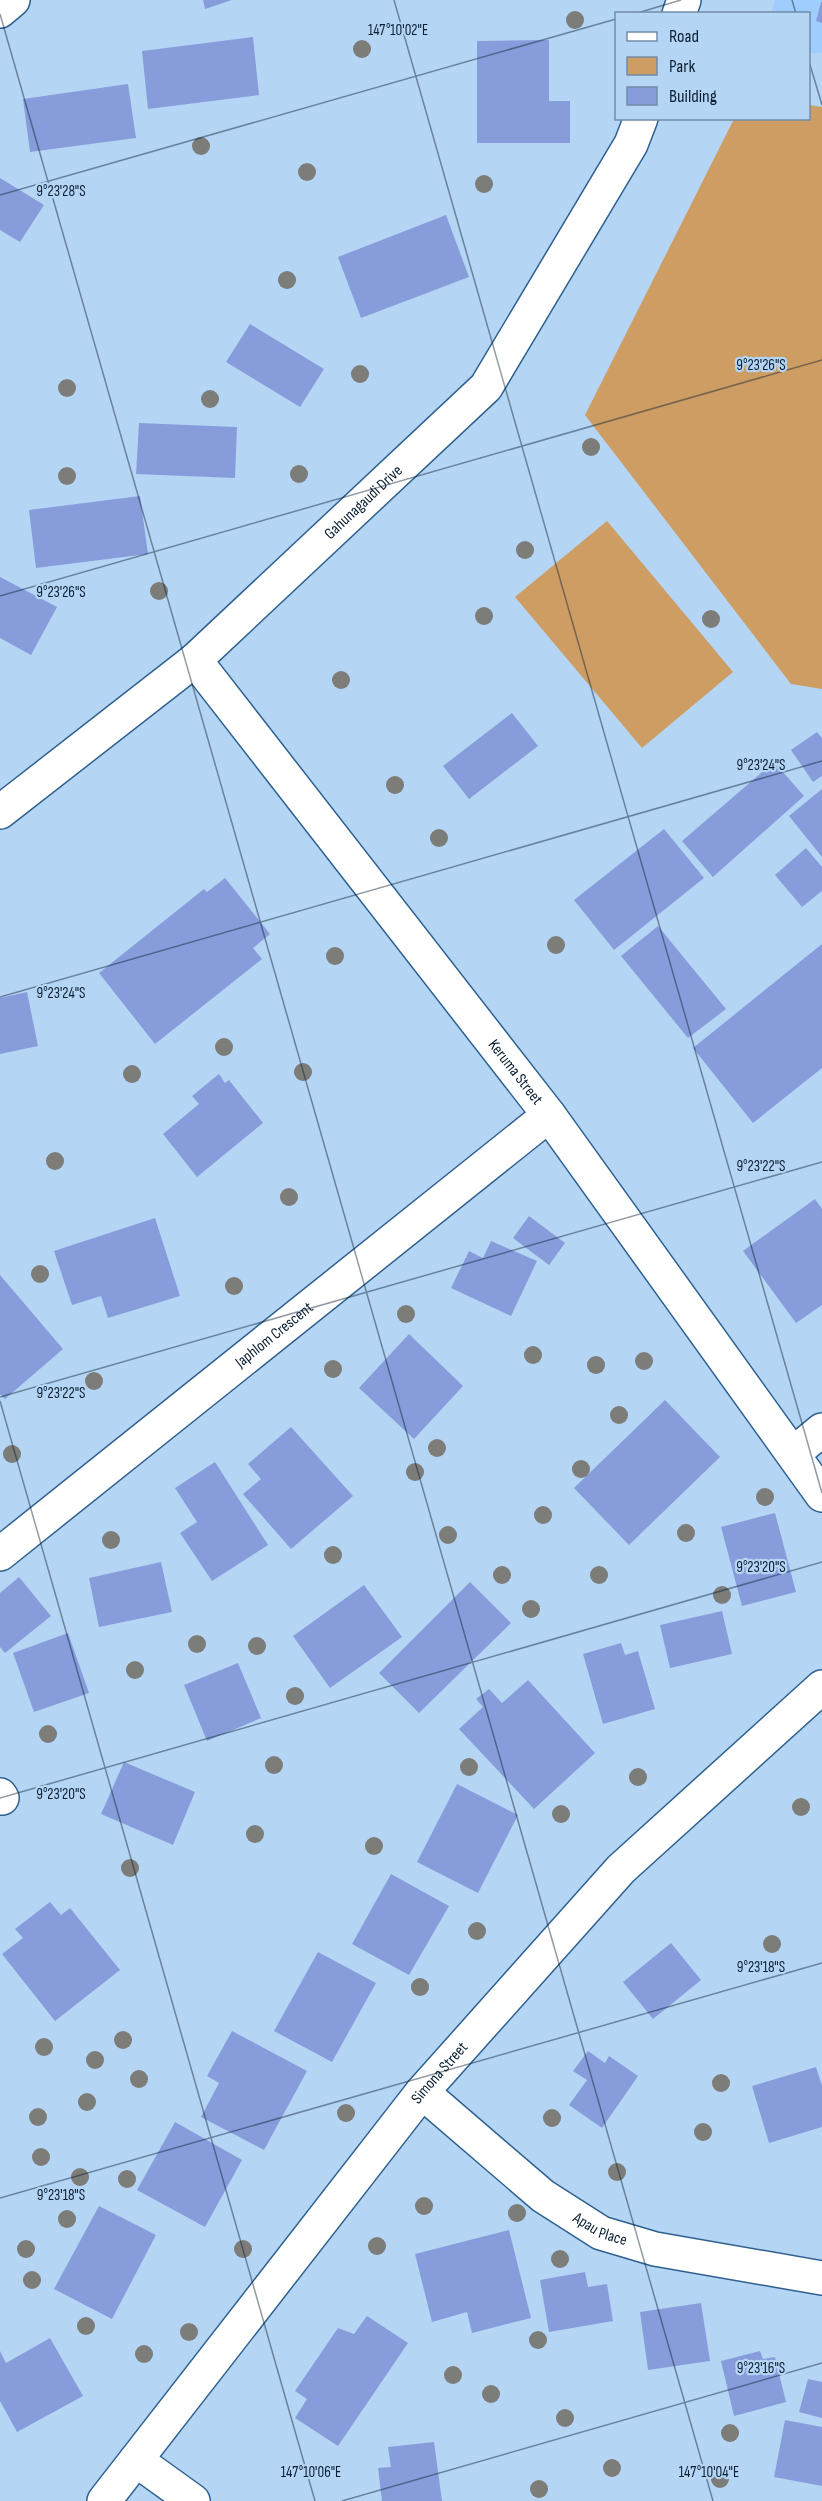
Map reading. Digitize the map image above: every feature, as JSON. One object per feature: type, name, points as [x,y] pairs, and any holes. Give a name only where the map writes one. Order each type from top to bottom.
[{"type":"street","points":[[0,11],[13,0]]},
{"type":"street","name":"Gahunagaudi Drive","points":[[0,812],[195,660],[486,387],[631,144],[639,120]]},
{"type":"street","name":"Keruma Street","points":[[195,660],[549,1115],[822,1495]]},
{"type":"street","name":"Japhlom Crescent","points":[[0,1554],[549,1115]]},
{"type":"street","points":[[794,1453],[822,1430]]},
{"type":"street","name":"Simona Street","points":[[104,2501],[422,2092],[621,1869],[822,1687]]},
{"type":"street","name":"Apau Place","points":[[422,2092],[543,2196],[601,2234],[655,2250],[822,2278]]},
{"type":"street","points":[[136,2460],[193,2501]]},
{"type":"shaded area","points":[[775,0],[822,0],[822,53],[810,53],[810,12],[772,12]]},
{"type":"green space","points":[[810,105],[822,107],[822,689],[791,684],[585,415],[733,120],[810,120]]},
{"type":"green space","points":[[607,521],[733,672],[642,748],[515,597]]},
{"type":"building","points":[[203,0],[232,0],[205,9]]},
{"type":"building","points":[[822,2],[822,23],[816,21]]},
{"type":"building","points":[[253,37],[259,95],[148,109],[142,51]]},
{"type":"building","points":[[549,40],[549,101],[570,101],[570,143],[477,143],[477,41]]},
{"type":"building","points":[[128,84],[136,138],[30,152],[23,99]]},
{"type":"building","points":[[0,178],[44,205],[20,242],[0,230]]},
{"type":"building","points":[[446,215],[469,277],[361,318],[338,257]]},
{"type":"building","points":[[250,324],[324,369],[300,407],[226,362]]},
{"type":"building","points":[[139,423],[237,427],[235,478],[136,474]]},
{"type":"building","points":[[140,496],[148,554],[36,568],[29,510]]},
{"type":"building","points":[[0,577],[57,607],[31,655],[0,638]]},
{"type":"building","points":[[512,713],[538,746],[469,799],[443,766]]},
{"type":"building","points":[[817,732],[822,738],[822,776],[813,782],[791,750]]},
{"type":"building","points":[[774,762],[804,796],[713,877],[682,841]]},
{"type":"building","points":[[822,789],[822,857],[789,816]]},
{"type":"building","points":[[664,829],[704,878],[614,950],[574,900]]},
{"type":"building","points":[[806,848],[822,867],[822,891],[802,907],[775,875]]},
{"type":"building","points":[[225,878],[270,934],[253,948],[262,959],[155,1044],[99,973],[204,889],[207,892]]},
{"type":"building","points":[[658,926],[726,1009],[688,1038],[621,956]]},
{"type":"building","points":[[822,944],[822,1068],[753,1123],[693,1048]]},
{"type":"building","points":[[27,992],[38,1046],[0,1054],[0,998]]},
{"type":"building","points":[[219,1074],[225,1083],[229,1080],[263,1123],[197,1177],[163,1134],[199,1104],[192,1096]]},
{"type":"building","points":[[815,1199],[822,1209],[822,1305],[796,1323],[743,1251]]},
{"type":"building","points":[[529,1216],[565,1243],[549,1265],[513,1238]]},
{"type":"building","points":[[155,1218],[180,1296],[108,1318],[101,1296],[72,1305],[54,1251]]},
{"type":"building","points":[[491,1241],[537,1261],[511,1316],[451,1288],[469,1251],[483,1258]]},
{"type":"building","points":[[0,1275],[63,1349],[5,1399],[0,1394]]},
{"type":"building","points":[[409,1334],[463,1386],[414,1439],[359,1388]]},
{"type":"building","points":[[665,1400],[720,1457],[629,1545],[574,1488]]},
{"type":"building","points":[[291,1427],[353,1496],[291,1549],[243,1494],[261,1479],[248,1464]]},
{"type":"building","points":[[215,1462],[268,1545],[212,1581],[180,1533],[197,1522],[175,1488]]},
{"type":"building","points":[[775,1513],[796,1592],[742,1606],[721,1527]]},
{"type":"building","points":[[161,1562],[172,1612],[99,1627],[89,1578]]},
{"type":"building","points":[[19,1577],[51,1616],[5,1653],[0,1647],[0,1593]]},
{"type":"building","points":[[470,1582],[511,1623],[419,1713],[379,1673]]},
{"type":"building","points":[[364,1585],[402,1637],[330,1688],[293,1636]]},
{"type":"building","points":[[722,1611],[732,1654],[670,1668],[660,1625]]},
{"type":"building","points":[[68,1633],[89,1693],[34,1712],[13,1653]]},
{"type":"building","points":[[621,1643],[625,1655],[638,1651],[655,1709],[603,1724],[583,1654]]},
{"type":"building","points":[[238,1663],[261,1718],[207,1741],[184,1685]]},
{"type":"building","points":[[528,1680],[595,1753],[534,1809],[459,1729],[483,1707],[476,1699],[489,1689],[502,1703]]},
{"type":"building","points":[[124,1762],[195,1792],[173,1845],[101,1814]]},
{"type":"building","points":[[457,1784],[518,1815],[478,1893],[417,1862]]},
{"type":"building","points":[[391,1874],[449,1906],[409,1975],[352,1944]]},
{"type":"building","points":[[50,1902],[61,1915],[70,1908],[120,1970],[55,2021],[2,1954],[23,1938],[15,1929]]},
{"type":"building","points":[[671,1943],[701,1980],[653,2019],[623,1982]]},
{"type":"building","points":[[318,1952],[376,1983],[332,2062],[274,2031]]},
{"type":"building","points":[[232,2031],[307,2071],[264,2150],[201,2117],[219,2083],[207,2076]]},
{"type":"building","points":[[588,2051],[605,2063],[609,2056],[638,2076],[602,2128],[569,2105],[587,2080],[573,2071]]},
{"type":"building","points":[[816,2067],[822,2086],[822,2127],[769,2143],[752,2086]]},
{"type":"building","points":[[175,2122],[242,2160],[205,2227],[137,2190]]},
{"type":"building","points":[[99,2206],[156,2235],[112,2319],[54,2289]]},
{"type":"building","points":[[509,2230],[531,2318],[472,2333],[467,2312],[432,2322],[415,2254]]},
{"type":"building","points":[[585,2272],[588,2287],[607,2284],[613,2321],[549,2332],[540,2280]]},
{"type":"building","points":[[701,2303],[710,2361],[648,2370],[640,2312]]},
{"type":"building","points":[[367,2316],[408,2343],[338,2446],[295,2418],[307,2399],[295,2391],[338,2328],[354,2334]]},
{"type":"building","points":[[50,2338],[83,2396],[17,2432],[0,2401],[0,2351],[6,2363]]},
{"type":"building","points":[[760,2351],[763,2359],[775,2357],[786,2402],[734,2416],[721,2361]]},
{"type":"building","points":[[808,2379],[822,2382],[822,2418],[799,2412]]},
{"type":"building","points":[[785,2420],[822,2427],[822,2486],[774,2477]]},
{"type":"building","points":[[434,2442],[442,2501],[382,2501],[378,2468],[391,2467],[388,2447]]}]
